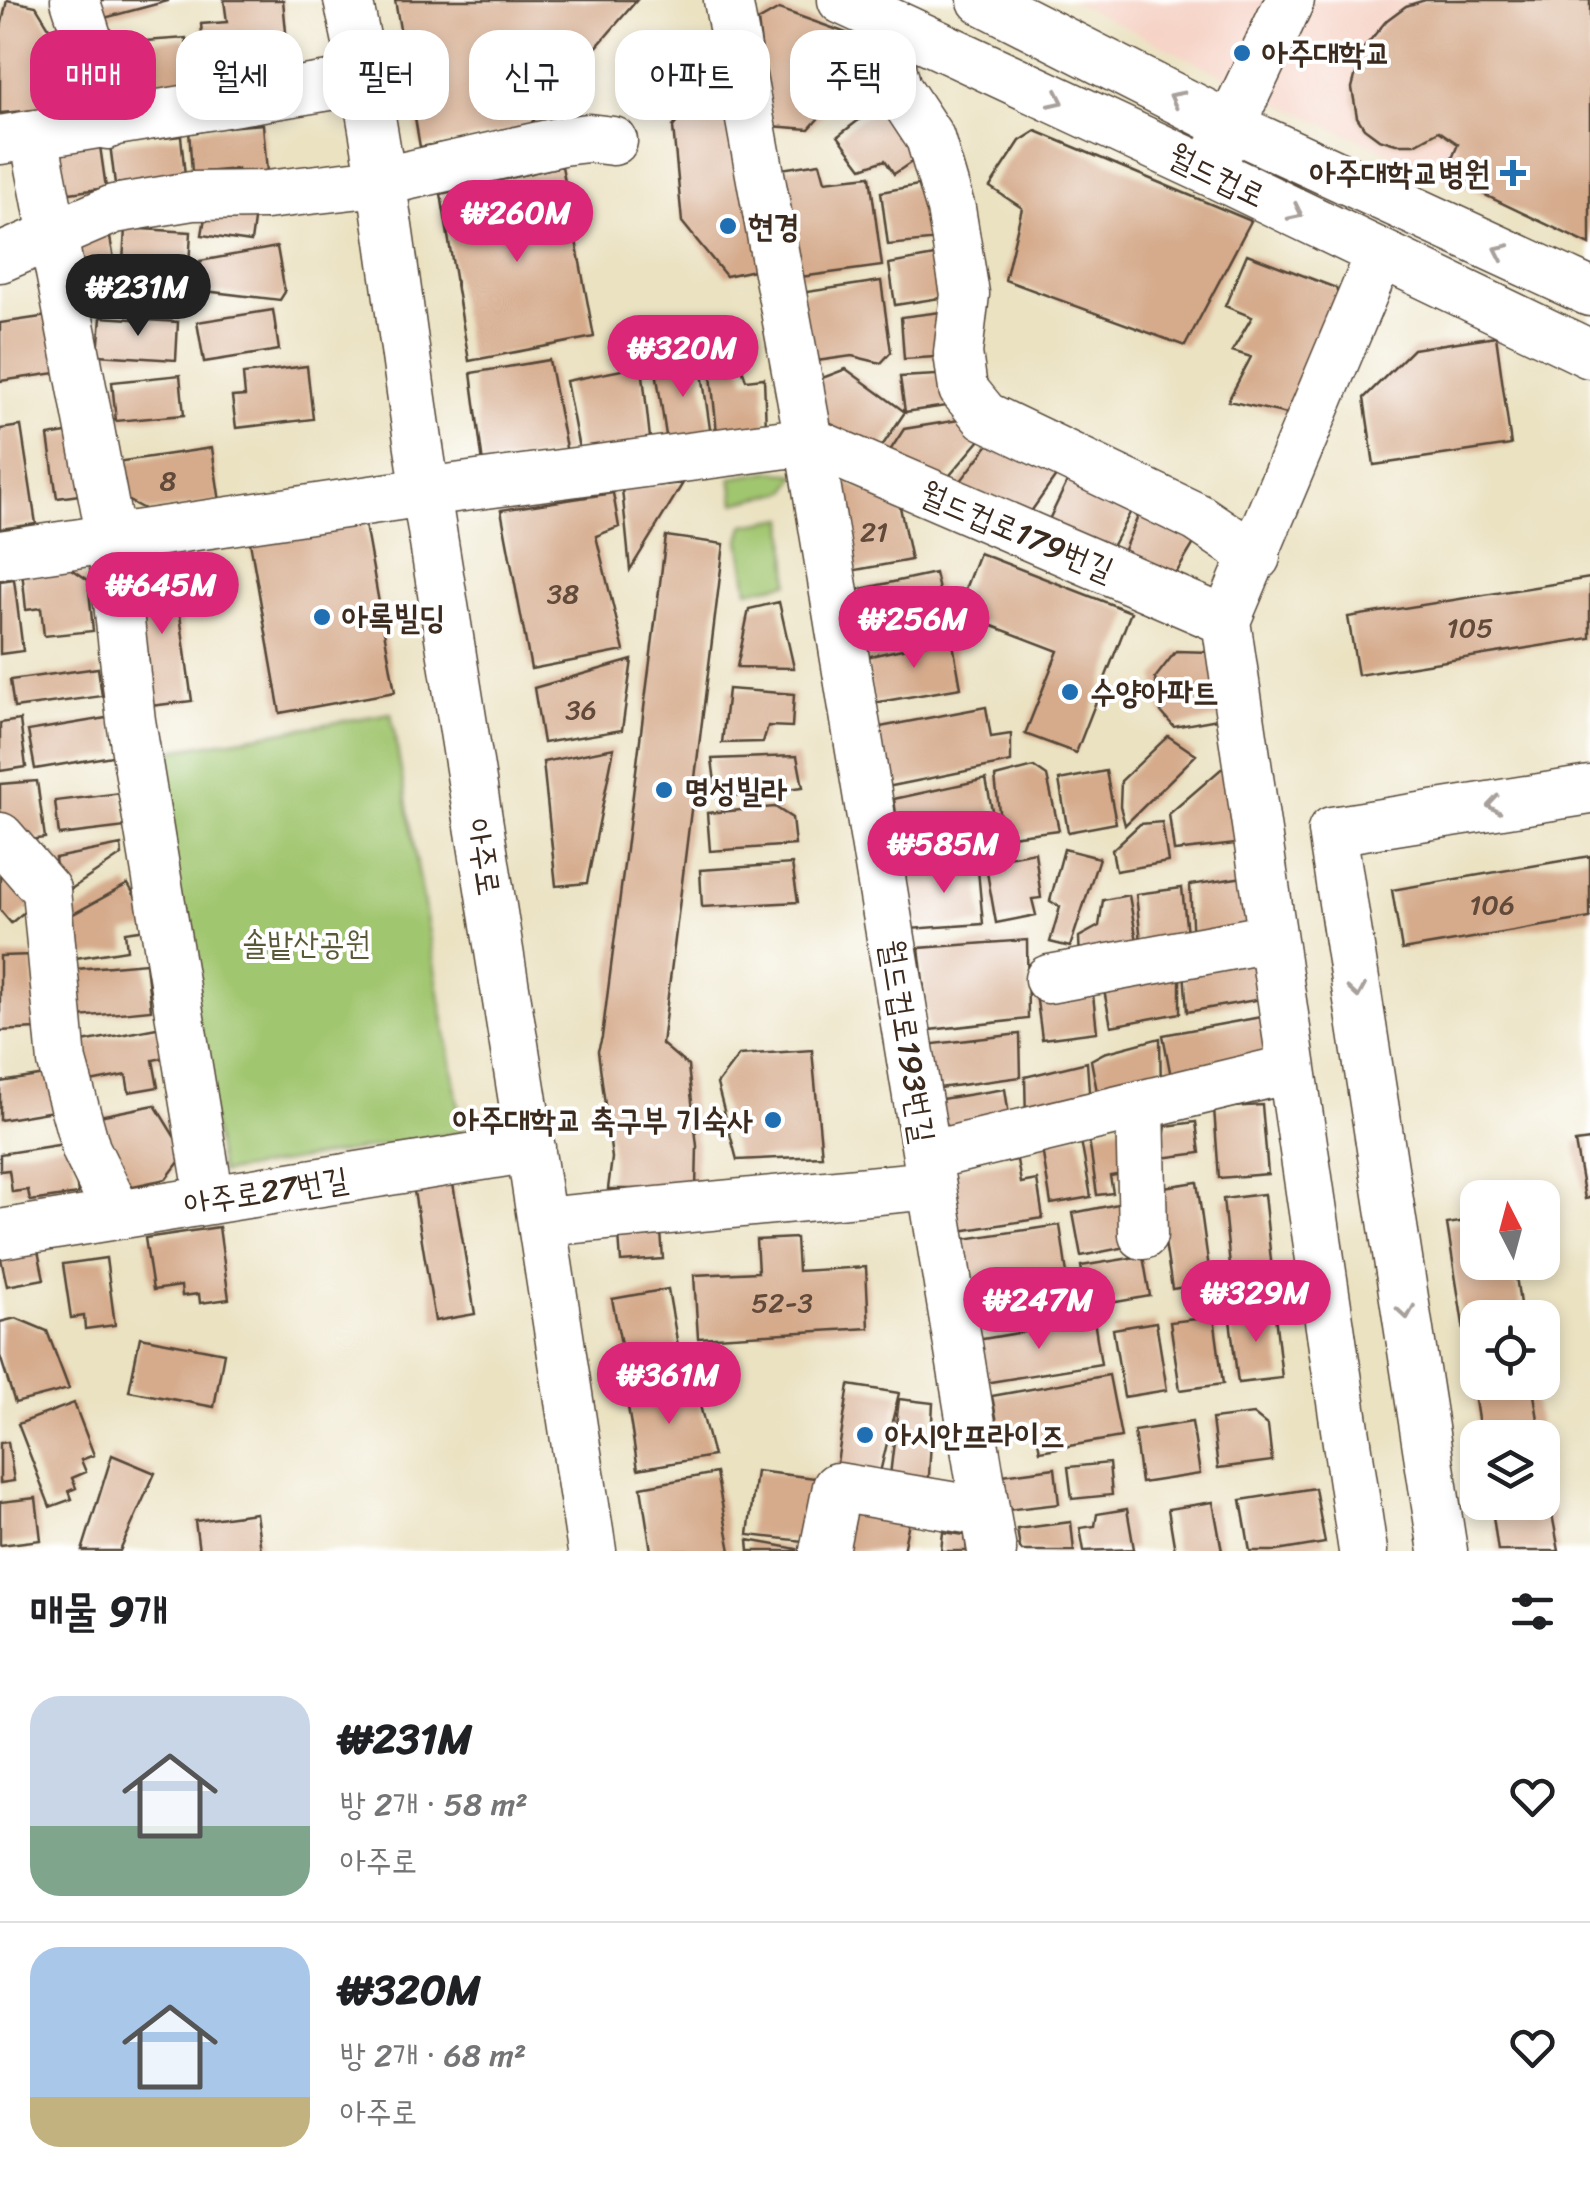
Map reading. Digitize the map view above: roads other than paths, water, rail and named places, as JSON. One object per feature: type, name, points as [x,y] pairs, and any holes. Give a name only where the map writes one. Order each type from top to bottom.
[{"type":"street","points":[[75,0],[91,50],[106,125]]},
{"type":"street","name":"아주로","points":[[348,0],[355,30]]},
{"type":"street","name":"월드컵로193번길","points":[[728,0],[809,440],[988,1531]]},
{"type":"street","name":"월드컵로","points":[[982,0],[1232,126],[1590,292]]},
{"type":"street","points":[[1208,170],[1290,0]]},
{"type":"street","points":[[861,9],[896,88],[930,138],[951,209],[965,294],[958,353],[963,389],[985,416],[1198,518],[1256,557]]},
{"type":"street","name":"월드컵로","points":[[861,9],[1590,354]]},
{"type":"street","points":[[210,1200],[131,721],[111,538],[54,237],[17,138],[323,87]]},
{"type":"street","name":"아주로","points":[[371,120],[592,1551]]},
{"type":"street","points":[[0,258],[114,209],[192,196],[266,195],[380,182],[562,142],[588,138],[614,141]]},
{"type":"street","points":[[1363,1551],[1226,621],[1380,254]]},
{"type":"street","points":[[0,555],[809,440]]},
{"type":"street","name":"월드컵로179번길","points":[[809,440],[1226,621]]},
{"type":"street","points":[[1443,1551],[1332,831],[1590,790]]},
{"type":"street","points":[[0,837],[46,890],[62,1062],[86,1149],[118,1215]]},
{"type":"street","points":[[1049,979],[1272,938]]},
{"type":"street","points":[[543,1222],[929,1171],[1140,1105],[1290,1069]]},
{"type":"street","points":[[1140,1105],[1143,1235]]},
{"type":"street","name":"아주로27번길","points":[[0,1234],[531,1148]]},
{"type":"street","points":[[824,1551],[837,1487],[988,1531]]},
{"type":"place","name":"아주대학교","points":[[1242,53]]},
{"type":"place","name":"아주대학교병원","points":[[1513,173]]},
{"type":"place","name":"현경","points":[[728,226]]},
{"type":"place","name":"아록빌딩","points":[[322,617]]},
{"type":"place","name":"수양아파트","points":[[1070,692]]},
{"type":"place","name":"명성빌라","points":[[664,790]]},
{"type":"place","name":"아주대학교 축구부 기숙사","points":[[773,1120]]},
{"type":"place","name":"아시안프라이즈","points":[[865,1435]]},
{"type":"park label","name":"솔밭산공원","points":[[306,943]]}]
